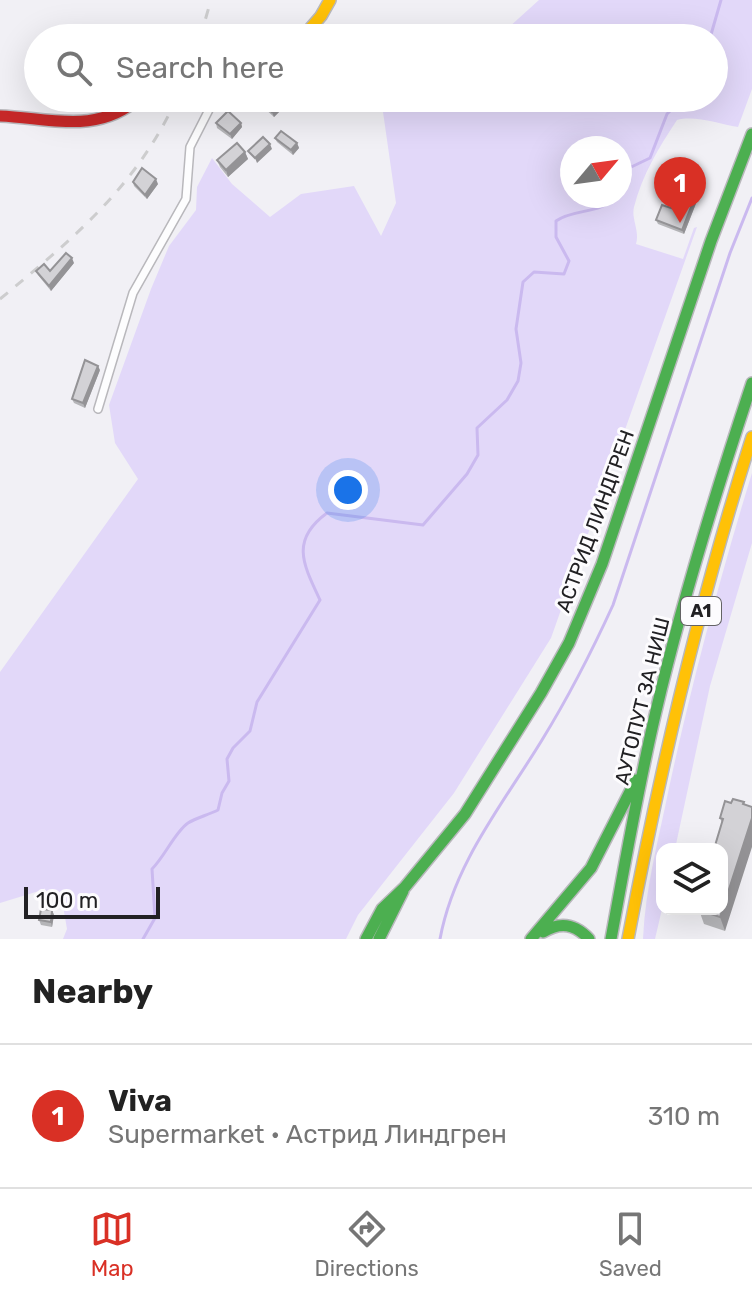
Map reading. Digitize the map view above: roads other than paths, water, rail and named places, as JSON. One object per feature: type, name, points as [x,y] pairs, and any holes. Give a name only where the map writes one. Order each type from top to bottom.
[{"type":"main road","points":[[314,24],[330,0]]},
{"type":"main road","points":[[0,116],[100,122],[126,112]]},
{"type":"main road","name":"АСТРИД ЛИНДГРЕН","points":[[366,939],[382,909],[405,887],[465,814],[569,643],[602,564],[711,241],[752,134]]},
{"type":"main road","name":"АУТОПУТ ЗА НИШ","points":[[611,939],[645,757],[701,545],[752,383]]},
{"type":"main road","name":"АУТОПУТ ЗА НИШ","points":[[630,936],[657,786],[690,651],[752,437]]},
{"type":"main road","points":[[531,939],[591,868],[609,837],[645,757]]},
{"type":"main road","name":"АСТРИД ЛИНДГРЕН","points":[[379,939],[405,887]]},
{"type":"main road","points":[[538,939],[552,926],[562,924],[576,927],[589,939]]},
{"type":"street","points":[[98,409],[133,293],[186,199],[190,147],[208,112]]},
{"type":"waterway","points":[[714,24],[721,0]]},
{"type":"waterway","points":[[632,167],[650,158],[669,112]]},
{"type":"waterway","points":[[440,939],[456,885],[468,860],[562,707],[613,605],[730,253],[752,198]]},
{"type":"waterway","points":[[143,939],[155,918],[152,869],[183,827],[218,810],[229,781],[227,759],[250,731],[257,702],[320,600],[303,553],[308,533],[327,513],[423,525],[467,474],[478,455],[477,428],[507,400],[518,381],[521,363],[516,329],[523,282],[534,272],[564,274],[569,261],[556,237],[556,221],[598,208]]},
{"type":"railway","points":[[204,24],[211,0]]},
{"type":"railway","points":[[0,299],[101,209],[142,158],[170,112]]},
{"type":"place","name":"Viva","points":[[680,223]]}]
